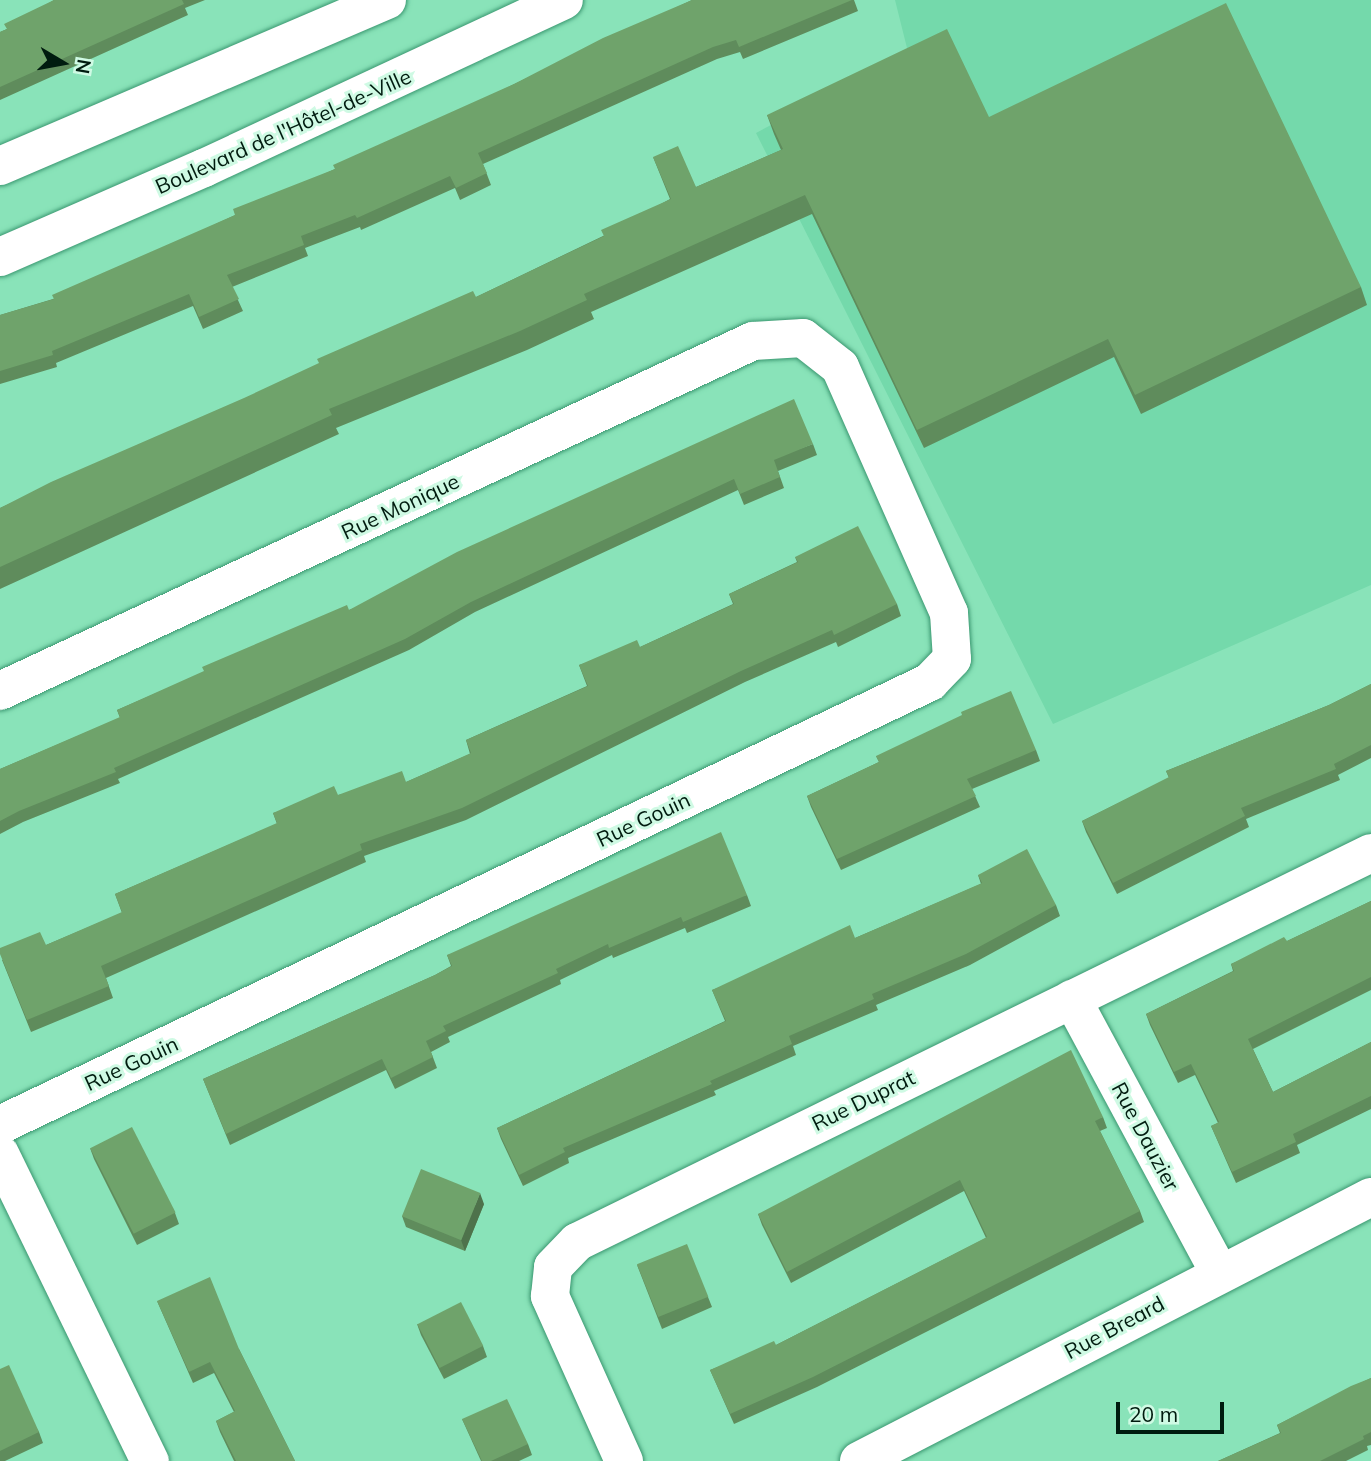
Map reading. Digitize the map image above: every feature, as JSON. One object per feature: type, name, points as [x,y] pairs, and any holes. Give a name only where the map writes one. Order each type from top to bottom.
[{"type":"street","points":[[0,166],[387,0]]},
{"type":"street","name":"Boulevard de l'Hôtel-de-Ville","points":[[0,257],[204,168],[564,0]]},
{"type":"street","name":"Rue Monique","points":[[0,691],[753,341],[803,338]]},
{"type":"street","name":"Rue Gouin","points":[[0,1125],[929,682],[952,659],[949,613],[840,367],[803,338]]},
{"type":"street","name":"Rue Duprat","points":[[624,1461],[550,1296],[553,1267],[577,1242],[1371,853]]},
{"type":"street","name":"Rue Dauzier","points":[[1072,999],[1219,1272]]},
{"type":"street","points":[[0,1154],[150,1461]]},
{"type":"street","name":"Rue Breard","points":[[859,1461],[1219,1272],[1371,1197]]},
{"type":"shaded area","points":[[895,0],[1371,0],[1371,585],[1053,724],[756,133],[908,52]]},
{"type":"building","points":[[54,0],[182,0],[184,4],[0,87],[0,32],[7,29],[4,24]]},
{"type":"building","points":[[692,0],[852,0],[739,47],[736,40],[713,47],[478,153],[487,173],[456,188],[450,176],[357,218],[355,215],[301,236],[304,245],[227,275],[239,299],[199,317],[189,294],[52,351],[53,355],[0,371],[0,315],[54,299],[52,295],[235,215],[233,209],[335,169],[333,165],[514,84],[603,38]]},
{"type":"building","points":[[1226,3],[1361,287],[1135,395],[1108,339],[917,430],[805,195],[584,294],[587,300],[520,331],[329,409],[332,415],[0,567],[0,508],[51,482],[319,363],[317,359],[473,291],[476,297],[604,236],[601,230],[671,199],[653,157],[678,146],[696,187],[783,149],[767,115],[947,29],[989,117]]},
{"type":"building","points":[[794,399],[813,444],[774,460],[780,477],[740,494],[734,479],[471,602],[405,639],[114,768],[116,772],[0,821],[0,769],[120,717],[117,710],[204,671],[202,667],[347,605],[349,610],[457,552]]},
{"type":"building","points":[[858,526],[897,604],[834,635],[832,630],[741,671],[462,808],[360,844],[362,850],[101,966],[109,986],[27,1020],[0,954],[0,948],[40,932],[46,945],[122,912],[115,894],[277,823],[273,813],[334,786],[338,795],[402,771],[406,782],[471,753],[466,740],[588,686],[579,665],[637,640],[640,647],[734,604],[729,594],[798,562],[795,557]]},
{"type":"building","points":[[1371,684],[1371,745],[1334,764],[1336,769],[1241,808],[1245,816],[1113,883],[1082,821],[1169,777],[1166,771],[1329,705]]},
{"type":"building","points":[[1011,691],[1036,750],[967,779],[976,796],[837,859],[807,796],[879,762],[876,756],[962,715],[961,712]]},
{"type":"building","points":[[721,832],[747,895],[683,922],[681,917],[609,948],[608,944],[556,969],[558,973],[443,1026],[446,1031],[426,1041],[433,1057],[391,1078],[382,1059],[226,1134],[203,1079],[435,975],[452,966],[447,955]]},
{"type":"building","points":[[1027,849],[1056,905],[966,954],[872,994],[874,999],[789,1036],[792,1044],[710,1081],[712,1084],[563,1148],[565,1152],[519,1175],[497,1128],[726,1021],[712,990],[850,925],[855,938],[982,883],[978,875]]},
{"type":"building","points":[[1371,901],[1371,977],[1248,1039],[1273,1092],[1371,1042],[1371,1096],[1293,1134],[1296,1142],[1232,1172],[1211,1126],[1219,1122],[1191,1064],[1174,1072],[1146,1014],[1234,971],[1231,964],[1284,937],[1287,941]]},
{"type":"building","points":[[1071,1050],[1103,1117],[1095,1121],[1140,1211],[813,1377],[730,1414],[710,1370],[774,1341],[776,1345],[987,1237],[960,1180],[787,1272],[758,1214]]},
{"type":"building","points":[[132,1127],[176,1213],[134,1234],[90,1148]]},
{"type":"building","points":[[421,1169],[480,1193],[461,1240],[402,1216]]},
{"type":"building","points":[[687,1244],[708,1297],[658,1317],[637,1264]]},
{"type":"building","points":[[210,1277],[239,1349],[295,1461],[236,1461],[216,1421],[235,1411],[210,1362],[189,1372],[157,1301]]},
{"type":"building","points":[[461,1302],[483,1346],[440,1368],[417,1324]]},
{"type":"building","points":[[9,1365],[39,1432],[0,1451],[0,1369]]},
{"type":"building","points":[[1371,1378],[1371,1432],[1363,1436],[1364,1439],[1320,1461],[1218,1461],[1281,1433],[1277,1425]]},
{"type":"building","points":[[507,1399],[528,1444],[491,1461],[482,1461],[462,1419]]}]
